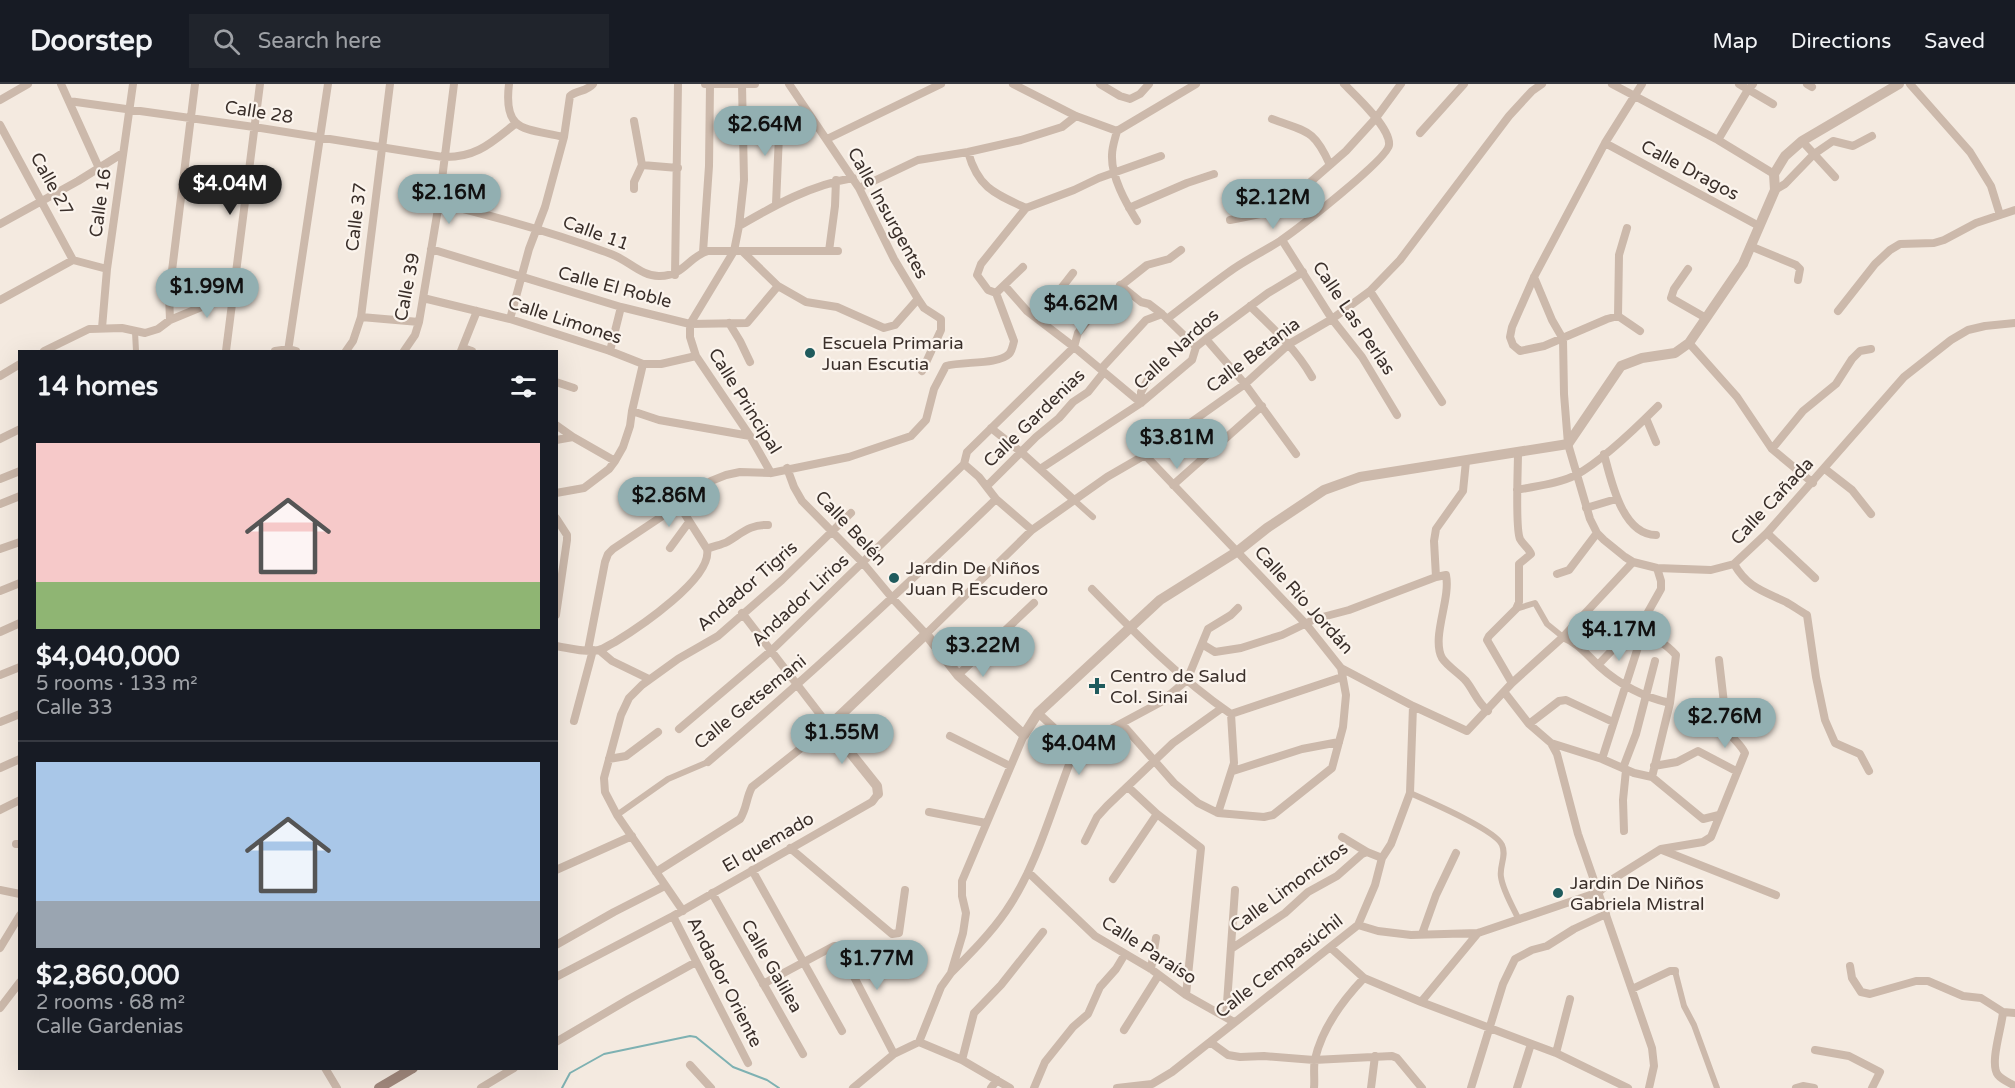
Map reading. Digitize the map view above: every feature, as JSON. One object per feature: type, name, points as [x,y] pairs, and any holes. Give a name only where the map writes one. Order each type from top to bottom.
[{"type":"main road","points":[[379,1088],[410,1070]]},
{"type":"street","points":[[0,100],[28,84]]},
{"type":"street","points":[[61,84],[99,168]]},
{"type":"street","name":"Calle 16","points":[[102,328],[107,269],[132,84]]},
{"type":"street","points":[[170,320],[169,295],[195,84]]},
{"type":"street","points":[[226,350],[260,84]]},
{"type":"street","points":[[291,350],[328,84]]},
{"type":"street","name":"Calle 37","points":[[347,350],[353,341],[361,317],[390,84]]},
{"type":"street","name":"Calle 39","points":[[405,350],[415,335],[419,322],[439,203],[454,84]]},
{"type":"street","points":[[509,84],[507,102],[509,114],[515,124],[564,137]]},
{"type":"street","points":[[510,319],[564,137],[570,96],[588,90],[593,84]]},
{"type":"street","points":[[675,275],[678,84]]},
{"type":"street","points":[[703,252],[709,166],[707,85],[755,84]]},
{"type":"street","name":"Calle Insurgentes","points":[[789,84],[853,177],[894,259],[918,299],[924,308],[941,319],[942,325],[922,371]]},
{"type":"street","points":[[827,139],[926,88],[941,84]]},
{"type":"street","points":[[1013,84],[1076,116],[1117,131]]},
{"type":"street","points":[[1100,84],[1130,99],[1140,94],[1149,84]]},
{"type":"street","points":[[1137,221],[1114,173],[1112,153],[1117,131],[1196,84]]},
{"type":"street","points":[[1344,84],[1376,118]]},
{"type":"street","points":[[1230,220],[1265,213],[1283,205],[1346,151],[1376,118],[1401,84]]},
{"type":"street","points":[[1420,133],[1464,84]]},
{"type":"street","name":"Calle Betania","points":[[656,872],[740,819],[746,810],[747,795],[752,787],[829,726],[1032,530],[1107,477],[1145,455],[1245,384],[1289,344],[1332,319],[1370,291],[1400,260],[1509,116],[1532,91],[1542,84]]},
{"type":"street","points":[[1612,84],[1718,140],[1774,174]]},
{"type":"street","points":[[1618,316],[1587,327],[1563,339],[1520,351],[1513,345],[1510,337],[1512,327],[1534,278],[1605,143],[1642,84]]},
{"type":"street","points":[[1739,84],[1751,87],[1773,104]]},
{"type":"street","points":[[951,973],[963,933],[966,913],[962,897],[962,881],[1010,766],[1024,735],[1038,712],[1160,600],[1238,551],[1267,528],[1324,490],[1360,477],[1568,444],[1621,366],[1642,358],[1675,352],[1689,343],[1743,264],[1775,190],[1774,174],[1785,156],[1802,141],[1899,84]]},
{"type":"street","points":[[1910,84],[1971,152],[1991,186],[2000,215]]},
{"type":"street","points":[[690,324],[738,251],[744,180],[742,86]]},
{"type":"street","points":[[1718,140],[1751,87]]},
{"type":"street","name":"Calle 28","points":[[69,101],[460,158],[477,152],[515,124]]},
{"type":"street","points":[[776,204],[780,112]]},
{"type":"street","points":[[859,188],[918,160],[1021,140],[1062,127],[1076,116]]},
{"type":"street","name":"Calle Gardenias","points":[[987,486],[1073,402],[1088,392],[1102,371],[1146,320],[1165,316],[1230,271],[1282,240],[1370,169],[1390,147],[1381,124],[1376,118]]},
{"type":"street","points":[[1272,119],[1313,136],[1321,145],[1330,165]]},
{"type":"street","points":[[634,121],[642,165],[634,182],[634,189]]},
{"type":"street","name":"Calle 27","points":[[0,125],[73,260]]},
{"type":"street","points":[[1775,190],[1785,184],[1814,154],[1833,141],[1853,146],[1872,136]]},
{"type":"street","points":[[1802,141],[1835,177]]},
{"type":"street","name":"Calle Dragos","points":[[1605,143],[1759,226]]},
{"type":"street","points":[[968,152],[972,170],[991,192],[1026,208]]},
{"type":"street","points":[[0,224],[123,153]]},
{"type":"street","points":[[574,720],[593,650],[608,554],[711,481],[726,475],[740,472],[771,472],[849,457],[911,436],[926,420],[934,389],[946,366],[999,359],[1008,355],[1012,348],[1014,341],[996,293],[988,290],[978,275],[981,264],[1026,208],[1161,156]]},
{"type":"street","points":[[642,165],[678,168]]},
{"type":"street","points":[[1129,208],[1214,174]]},
{"type":"street","points":[[739,226],[776,204],[821,185],[853,177]]},
{"type":"street","points":[[675,275],[703,252],[833,251],[836,180]]},
{"type":"street","name":"Calle 11","points":[[439,203],[487,215],[613,254],[652,276],[675,275]]},
{"type":"street","points":[[1838,311],[1868,271],[1890,250],[1900,244],[1934,243],[1976,223],[2015,210]]},
{"type":"street","points":[[1618,316],[1619,255],[1627,228]]},
{"type":"street","name":"Calle Las Perlas","points":[[1282,240],[1332,319],[1362,357],[1397,416]]},
{"type":"street","points":[[1750,246],[1796,265],[1800,269],[1798,280]]},
{"type":"street","name":"Calle El Roble","points":[[431,249],[621,307],[690,324],[747,323],[778,286]]},
{"type":"street","name":"Andador Lirios","points":[[679,729],[772,650],[863,563],[964,461],[967,452],[1074,347],[1078,333],[1104,299],[1147,265],[1169,259],[1181,250]]},
{"type":"street","points":[[738,251],[778,286],[806,302],[837,307],[884,328],[895,325],[918,299]]},
{"type":"street","points":[[0,300],[73,260],[107,269]]},
{"type":"street","points":[[996,293],[1023,267]]},
{"type":"street","points":[[1688,269],[1674,289],[1671,298],[1706,318]]},
{"type":"street","name":"Calle Nardos","points":[[1040,469],[1141,404],[1192,360],[1196,355],[1196,347],[1251,306],[1303,272]]},
{"type":"street","points":[[1038,318],[1073,273]]},
{"type":"street","name":"Calle Cañada","points":[[1534,278],[1563,339],[1568,444],[1586,508],[1597,533],[1633,562],[1657,568],[1711,570],[1734,564],[1767,533],[1813,483],[1904,377],[1951,340],[1968,330],[2015,323]]},
{"type":"street","points":[[1120,285],[1141,302],[1149,304],[1165,316],[1196,347]]},
{"type":"street","points":[[1005,286],[1027,311],[1074,347],[1141,404]]},
{"type":"street","points":[[1370,291],[1442,402]]},
{"type":"street","points":[[46,350],[89,329],[122,328],[145,333],[233,294]]},
{"type":"street","name":"Calle Limones","points":[[423,298],[510,319],[643,364],[651,365],[696,356]]},
{"type":"street","points":[[1251,306],[1289,344],[1312,377]]},
{"type":"street","points":[[609,351],[621,307]]},
{"type":"street","points":[[462,349],[477,311]]},
{"type":"street","points":[[1618,316],[1640,331]]},
{"type":"street","points":[[361,317],[419,322]]},
{"type":"street","points":[[729,323],[750,362]]},
{"type":"street","name":"Calle Principal","points":[[690,324],[690,337],[696,356],[750,436],[771,472]]},
{"type":"street","points":[[135,332],[136,350]]},
{"type":"street","points":[[1206,339],[1245,384],[1296,454]]},
{"type":"street","points":[[1689,343],[1737,397],[1772,449],[1813,483]]},
{"type":"street","points":[[1772,449],[1803,411],[1836,384],[1852,359],[1860,351],[1871,349]]},
{"type":"street","points":[[558,493],[584,488],[615,461],[623,447],[630,426],[643,364]]},
{"type":"street","points":[[0,376],[18,365]]},
{"type":"street","points":[[1141,404],[1141,392],[1152,372]]},
{"type":"street","points":[[558,383],[574,388]]},
{"type":"street","points":[[1173,485],[1262,406]]},
{"type":"street","points":[[1517,490],[1554,482],[1577,474],[1604,454],[1658,406]]},
{"type":"street","points":[[632,411],[659,420],[750,436]]},
{"type":"street","points":[[1646,418],[1656,442]]},
{"type":"street","points":[[558,426],[615,461]]},
{"type":"street","points":[[991,428],[1093,517]]},
{"type":"street","points":[[0,439],[18,430]]},
{"type":"street","points":[[558,440],[573,437]]},
{"type":"street","points":[[1516,609],[1519,564],[1531,554],[1519,538],[1518,453]]},
{"type":"street","points":[[1604,454],[1616,499],[1638,530],[1648,535],[1656,535]]},
{"type":"street","name":"Calle Río Jordán","points":[[1145,455],[1306,624],[1342,673],[1467,731],[1488,711]]},
{"type":"street","points":[[964,461],[996,499],[1032,530]]},
{"type":"street","points":[[1436,577],[1434,541],[1436,529],[1463,491],[1466,461]]},
{"type":"street","name":"Calle Belén","points":[[787,468],[802,501],[863,563],[926,634],[958,675],[1024,735]]},
{"type":"street","points":[[1825,469],[1852,490],[1871,514]]},
{"type":"street","points":[[0,479],[18,472]]},
{"type":"street","points":[[0,504],[18,497]]},
{"type":"street","points":[[893,599],[996,499]]},
{"type":"street","points":[[1586,508],[1616,499]]},
{"type":"street","points":[[558,649],[593,650],[641,627],[698,575],[708,557],[707,549],[679,505]]},
{"type":"street","name":"Andador Tigris","points":[[683,911],[617,815],[604,792],[604,777],[621,715],[629,698],[649,679],[718,636],[782,580],[851,513]]},
{"type":"street","points":[[558,521],[567,535],[567,540],[558,601]]},
{"type":"street","points":[[670,548],[689,522]]},
{"type":"street","points":[[707,549],[726,542],[751,527],[768,525]]},
{"type":"street","points":[[1557,574],[1569,570],[1597,533]]},
{"type":"street","points":[[1767,533],[1815,578]]},
{"type":"street","points":[[0,549],[18,543]]},
{"type":"street","points":[[1202,644],[1215,652],[1241,648],[1282,635],[1314,619],[1349,610],[1446,575],[1449,587],[1441,622],[1439,650],[1443,660],[1467,682],[1480,705],[1488,711],[1512,683],[1563,636],[1633,562]]},
{"type":"street","points":[[1734,564],[1741,577],[1758,591],[1789,603],[1807,615],[1824,720],[1835,743],[1860,754],[1869,771]]},
{"type":"street","points":[[1602,759],[1643,621],[1661,589],[1657,568]]},
{"type":"street","points":[[0,591],[18,584]]},
{"type":"street","points":[[1092,589],[1130,628],[1187,680],[1231,714]]},
{"type":"street","name":"Calle Getsemani","points":[[617,815],[668,780],[708,762],[893,599]]},
{"type":"street","points":[[958,675],[1034,603]]},
{"type":"street","points":[[1512,683],[1487,640],[1516,609],[1534,603],[1547,624],[1574,642],[1624,685],[1646,696],[1670,703]]},
{"type":"street","points":[[853,1088],[894,1054],[919,1042],[941,987],[1006,910],[1028,872],[1070,762],[1078,750],[1094,738],[1161,702],[1187,680],[1208,629],[1238,608]]},
{"type":"street","points":[[742,613],[877,786],[878,794]]},
{"type":"street","points":[[0,632],[18,624]]},
{"type":"street","points":[[1598,665],[1619,643],[1630,636],[1639,640],[1652,639],[1663,643],[1676,655],[1670,703],[1652,777]]},
{"type":"street","points":[[593,650],[612,662],[649,679]]},
{"type":"street","points":[[1358,926],[1392,933],[1478,933],[1599,892],[1613,879],[1660,849],[1703,842],[1711,837],[1745,753],[1727,729],[1719,660]]},
{"type":"street","points":[[1624,831],[1625,769],[1655,661]]},
{"type":"street","points":[[0,675],[18,668]]},
{"type":"street","points":[[1122,724],[1174,783],[1198,803],[1218,813],[1264,817],[1273,814],[1332,768],[1346,695],[1342,673],[1231,714]]},
{"type":"street","points":[[1505,693],[1529,724],[1551,743],[1557,754],[1578,834],[1652,1047],[1654,1066],[1649,1088]]},
{"type":"street","points":[[1529,724],[1559,701],[1566,700],[1613,722]]},
{"type":"street","name":"Calle Cempasúchil","points":[[1117,1088],[1153,1086],[1210,1042],[1230,1020],[1358,926],[1376,885],[1382,858],[1391,844],[1410,793],[1413,706]]},
{"type":"street","points":[[1085,841],[1097,817],[1173,743],[1222,708]]},
{"type":"street","points":[[1038,712],[1078,750]]},
{"type":"street","points":[[1218,813],[1233,771],[1231,714]]},
{"type":"street","points":[[0,722],[18,715]]},
{"type":"street","points":[[609,759],[626,756],[658,732]]},
{"type":"street","points":[[950,735],[1010,766]]},
{"type":"street","points":[[1233,771],[1302,749],[1339,741]]},
{"type":"street","points":[[1551,743],[1652,777],[1703,819],[1719,815]]},
{"type":"street","points":[[1654,766],[1677,762],[1698,751],[1736,771]]},
{"type":"street","points":[[0,768],[18,760]]},
{"type":"street","points":[[1128,787],[1201,848],[1186,995]]},
{"type":"street","points":[[1410,793],[1464,819],[1499,840],[1504,855],[1501,877],[1519,920]]},
{"type":"street","name":"El quemado","points":[[558,976],[683,911],[872,801],[878,794]]},
{"type":"street","points":[[0,810],[18,801]]},
{"type":"street","points":[[929,812],[986,823]]},
{"type":"street","points":[[1113,879],[1158,814]]},
{"type":"street","points":[[558,869],[632,836]]},
{"type":"street","points":[[1342,837],[1382,858]]},
{"type":"street","points":[[790,848],[892,934],[899,933],[905,890]]},
{"type":"street","points":[[1660,849],[1776,895]]},
{"type":"street","name":"Calle Limoncitos","points":[[1231,949],[1285,913],[1308,892],[1337,876],[1367,852]]},
{"type":"street","points":[[1422,934],[1436,895],[1456,853]]},
{"type":"street","points":[[752,870],[842,1031]]},
{"type":"street","name":"Calle Paraíso","points":[[1028,872],[1095,936],[1151,969],[1186,995],[1230,1020]]},
{"type":"street","points":[[558,944],[665,886]]},
{"type":"street","points":[[0,890],[18,894]]},
{"type":"street","points":[[1230,1020],[1235,890]]},
{"type":"street","name":"Calle Galilea","points":[[712,893],[803,1054]]},
{"type":"street","points":[[1471,1088],[1503,984],[1515,958],[1547,946],[1574,929],[1606,914]]},
{"type":"street","name":"Andador Oriente","points":[[673,916],[748,1063]]},
{"type":"street","points":[[0,948],[18,918]]},
{"type":"street","points":[[962,1060],[974,1013],[1001,985],[1042,932]]},
{"type":"street","points":[[1420,1002],[1478,933]]},
{"type":"street","points":[[1151,969],[1156,938]]},
{"type":"street","points":[[763,984],[834,946],[841,948],[894,1054]]},
{"type":"street","points":[[1331,948],[1364,978],[1420,1002],[1556,1053],[1628,1088]]},
{"type":"street","points":[[1034,1088],[1045,1062],[1073,1027],[1088,1014],[1100,987],[1116,969],[1125,954]]},
{"type":"street","points":[[558,1041],[696,962]]},
{"type":"street","points":[[1850,966],[1856,986],[1861,992],[1870,994],[1916,981],[1928,981],[1963,996],[1981,998],[2003,1012],[2015,1013]]},
{"type":"street","points":[[1632,989],[1670,971],[1675,971],[1684,1006],[1694,1025],[1717,1088]]},
{"type":"street","points":[[1124,1030],[1158,976]]},
{"type":"street","points":[[1314,1088],[1314,1060],[1334,1015],[1364,978]]},
{"type":"street","points":[[0,1008],[18,985]]},
{"type":"street","points":[[1556,1053],[1570,999]]},
{"type":"street","points":[[2003,1012],[1995,1056],[1995,1070],[1999,1077],[2015,1086]]},
{"type":"street","points":[[919,1042],[962,1060],[1010,1088]]},
{"type":"street","points":[[1210,1042],[1228,1055],[1240,1058],[1264,1056],[1314,1060],[1392,1056],[1397,1058],[1422,1088]]},
{"type":"street","points":[[1517,1088],[1531,1044]]},
{"type":"street","points":[[1815,1050],[1849,1056],[1880,1072],[1872,1088]]},
{"type":"street","points":[[1371,1088],[1375,1056]]},
{"type":"street","points":[[690,1065],[711,1088]]},
{"type":"street","points":[[326,1070],[337,1088]]},
{"type":"street","points":[[481,1088],[511,1070]]},
{"type":"street","points":[[992,1088],[997,1080]]},
{"type":"street","points":[[1798,1087],[1814,1088]]},
{"type":"waterway","points":[[562,1088],[570,1073],[604,1054],[690,1036],[696,1037],[733,1067],[767,1080],[779,1088]]},
{"type":"place","name":"Escuela Primaria Juan Escutia","points":[[810,353]]},
{"type":"place","name":"Jardin De Niños Juan R Escudero","points":[[894,578]]},
{"type":"place","name":"Centro de Salud Col. Sinai","points":[[1097,686]]},
{"type":"place","name":"Jardin De Niños Gabriela Mistral","points":[[1558,893]]}]
